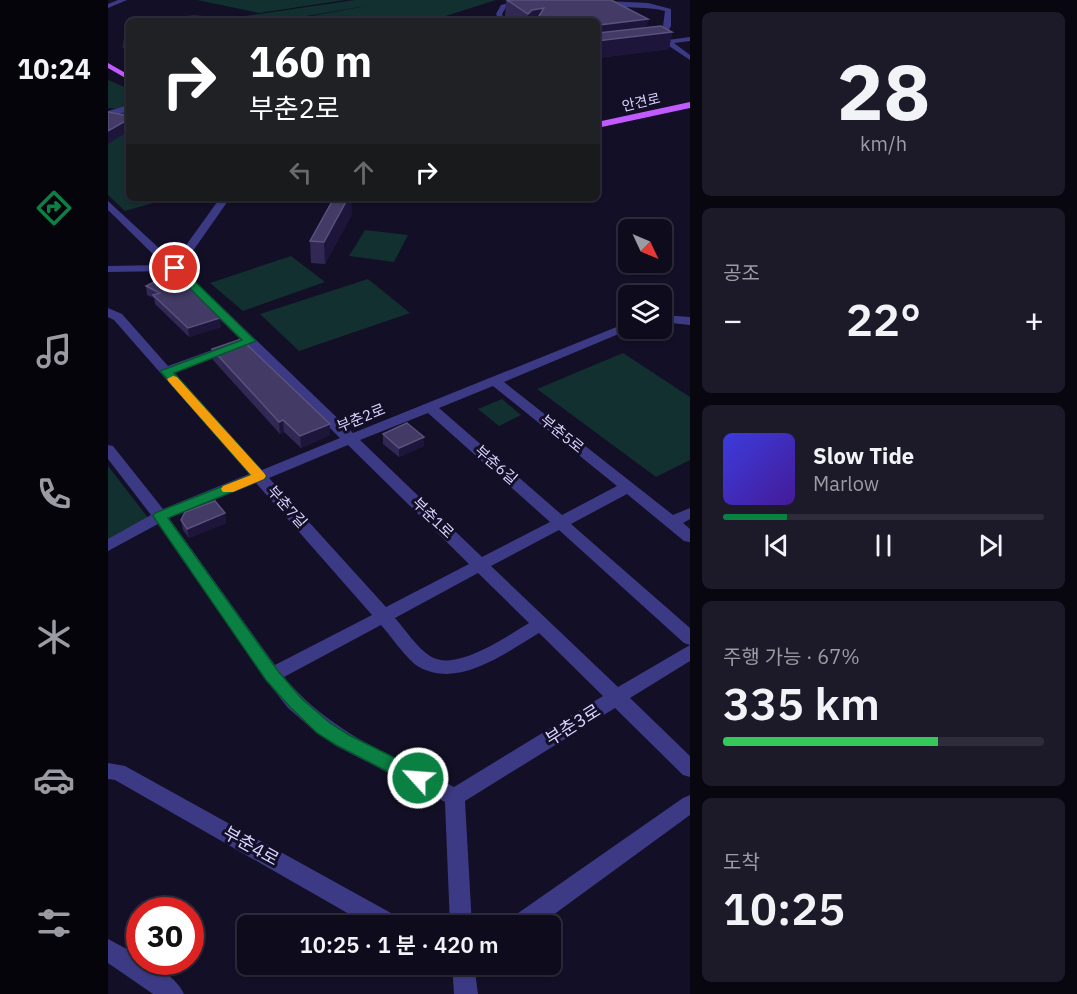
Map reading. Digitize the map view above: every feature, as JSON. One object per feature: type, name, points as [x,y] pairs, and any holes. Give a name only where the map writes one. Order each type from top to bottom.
[{"type":"main road","points":[[110,69],[126,77]]},
{"type":"main road","name":"안견로","points":[[600,123],[690,105]]},
{"type":"street","points":[[108,6],[124,0]]},
{"type":"street","points":[[501,18],[499,14],[503,6],[530,0]]},
{"type":"street","points":[[588,0],[599,3],[640,1],[669,10],[664,40]]},
{"type":"street","points":[[638,41],[690,39]]},
{"type":"street","points":[[664,40],[690,58]]},
{"type":"street","points":[[108,114],[126,109]]},
{"type":"street","points":[[108,269],[175,268],[223,201]]},
{"type":"street","name":"부춘1로","points":[[108,204],[690,769]]},
{"type":"street","name":"부춘7길","points":[[108,312],[118,317],[423,660],[441,667],[467,664],[541,624]]},
{"type":"street","points":[[672,320],[690,321]]},
{"type":"street","name":"부춘2로","points":[[108,546],[160,516],[618,331]]},
{"type":"street","points":[[166,371],[250,341]]},
{"type":"street","name":"부춘5로","points":[[496,382],[690,537]]},
{"type":"street","name":"부춘6길","points":[[431,408],[690,638]]},
{"type":"street","points":[[108,449],[160,516],[272,675],[296,703],[324,728],[363,751],[455,797],[460,915]]},
{"type":"street","points":[[272,675],[628,487]]},
{"type":"street","points":[[672,522],[690,513]]},
{"type":"street","name":"부춘3로","points":[[455,797],[690,652]]},
{"type":"street","name":"부춘4로","points":[[108,771],[118,772],[372,915]]},
{"type":"street","points":[[534,915],[690,804]]},
{"type":"street","points":[[108,950],[137,967],[172,994]]},
{"type":"street","points":[[464,975],[466,994]]},
{"type":"green space","points":[[197,0],[345,0],[259,13]]},
{"type":"green space","points":[[355,0],[496,0],[439,18],[300,18],[372,5],[295,18],[242,18]]},
{"type":"green space","points":[[195,15],[220,18],[161,18]]},
{"type":"green space","points":[[126,26],[126,47],[122,48]]},
{"type":"green space","points":[[108,80],[126,88],[126,108],[108,108]]},
{"type":"green space","points":[[126,112],[126,201],[160,201],[125,211],[108,195],[108,116]]},
{"type":"green space","points":[[365,230],[408,235],[394,262],[349,256]]},
{"type":"green space","points":[[291,256],[325,282],[243,311],[210,283]]},
{"type":"green space","points":[[368,279],[410,313],[299,351],[260,314]]},
{"type":"green space","points":[[623,353],[690,397],[690,460],[656,477],[537,389]]},
{"type":"green space","points":[[502,399],[521,415],[499,426],[478,409]]},
{"type":"green space","points":[[108,466],[149,519],[108,542]]},
{"type":"building","points":[[507,0],[611,0],[648,19],[600,25],[600,18],[542,18],[539,16],[544,8],[532,10],[528,14]]},
{"type":"building","points":[[661,26],[672,32],[600,41],[600,33]]},
{"type":"building","points":[[108,112],[126,115],[126,121],[108,131]]},
{"type":"building","points":[[332,201],[346,201],[324,242],[310,241]]},
{"type":"building","points":[[166,276],[186,285],[220,318],[188,328],[153,295],[160,293],[146,286]]},
{"type":"building","points":[[241,339],[330,424],[300,436],[283,420],[279,422],[212,349]]},
{"type":"building","points":[[407,423],[424,437],[399,448],[383,434]]},
{"type":"building","points":[[215,501],[225,513],[187,529],[181,520],[185,512]]},
{"type":"slow traffic","points":[[173,379],[259,476],[228,489]]},
{"type":"route","points":[[175,268],[250,341],[166,371],[259,476],[160,516],[285,692],[324,728],[418,778]]}]
